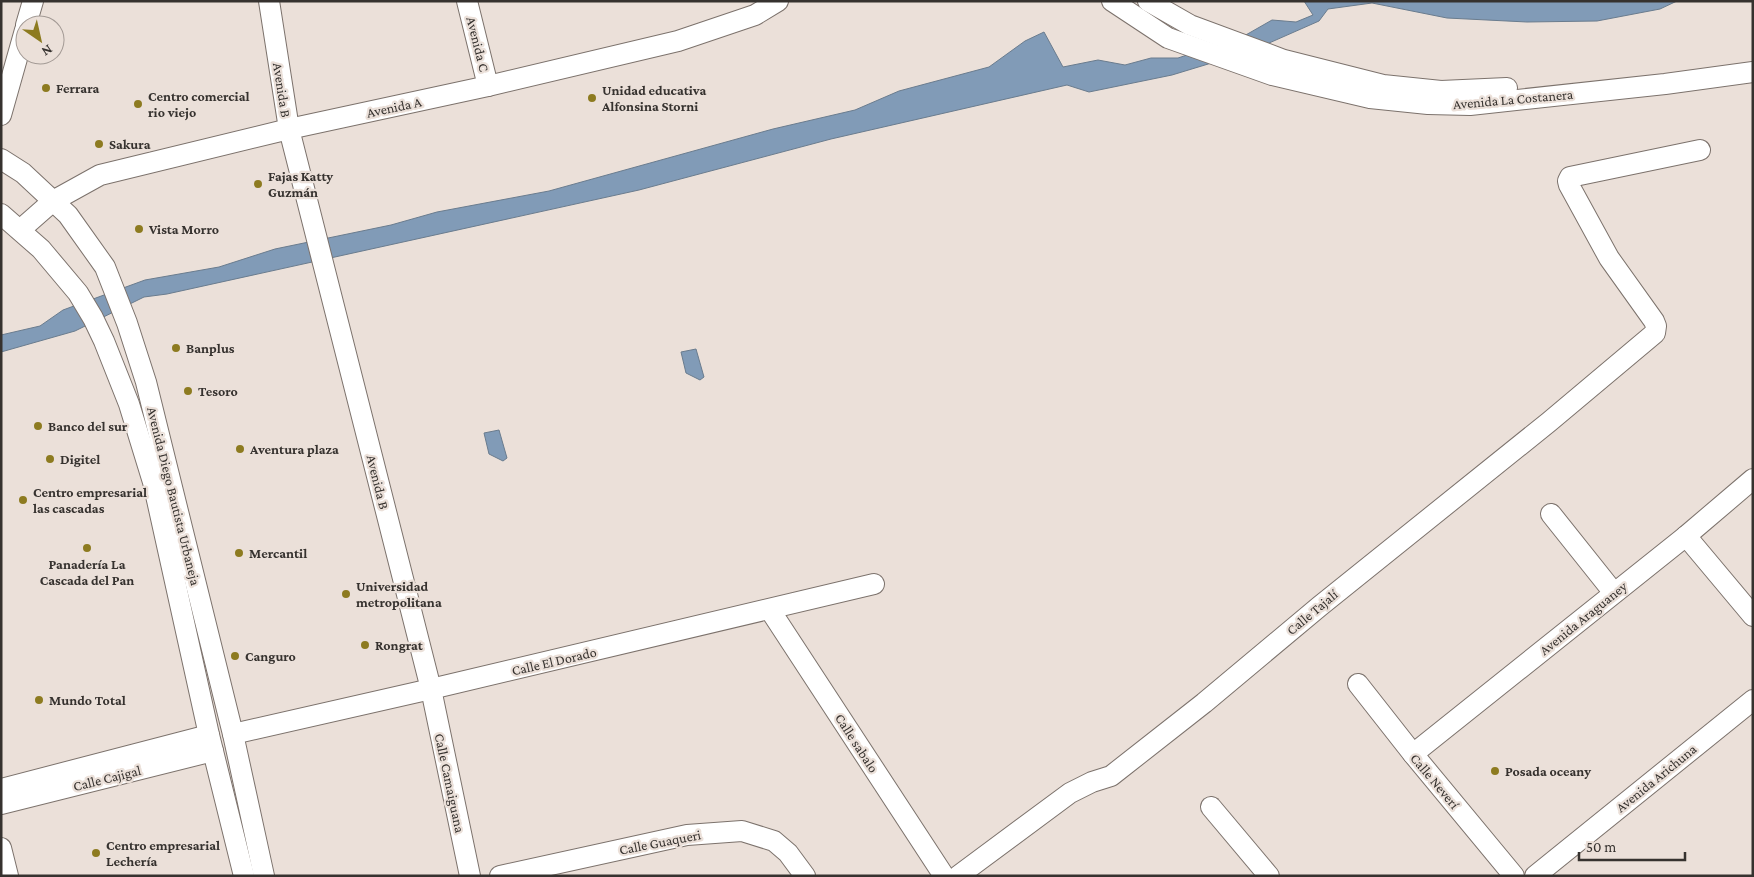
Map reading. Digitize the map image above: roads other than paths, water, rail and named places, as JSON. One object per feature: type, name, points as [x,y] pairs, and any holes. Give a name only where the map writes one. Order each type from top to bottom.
[{"type":"street","points":[[29,15],[33,1]]},
{"type":"street","name":"Avenida B","points":[[269,1],[289,129],[431,690]]},
{"type":"street","name":"Avenida C","points":[[467,1],[488,86]]},
{"type":"street","name":"Avenida A","points":[[20,230],[53,201],[100,174],[289,129],[678,42],[755,15],[778,1]]},
{"type":"street","name":"Avenida La Costanera","points":[[1112,1],[1190,25],[1284,60],[1383,85],[1441,92],[1531,87],[1753,61]]},
{"type":"street","name":"Avenida La Costanera","points":[[1142,9],[1168,38],[1272,75],[1370,98],[1428,104],[1470,105],[1665,84],[1753,72]]},
{"type":"street","points":[[1,115],[15,65]]},
{"type":"street","name":"Calle Tajalí","points":[[958,876],[1070,794],[1092,782],[1111,776],[1549,422],[1655,332],[1654,320],[1609,258],[1568,185],[1568,181],[1570,177],[1700,150]]},
{"type":"street","name":"Avenida Diego Bautista Urbaneja","points":[[1,159],[23,172],[68,215],[105,267],[127,323],[146,382],[232,734],[264,876]]},
{"type":"street","name":"Avenida Diego Bautista Urbaneja","points":[[1,214],[41,249],[78,293],[104,341],[129,404],[153,482],[211,743],[244,876]]},
{"type":"street","name":"Avenida Araguaney","points":[[1413,754],[1686,536],[1753,479]]},
{"type":"street","points":[[1551,514],[1614,593]]},
{"type":"street","points":[[1686,536],[1753,616]]},
{"type":"street","name":"Calle El Dorado","points":[[232,734],[431,690],[874,584]]},
{"type":"street","name":"Calle sabalo","points":[[770,610],[944,876]]},
{"type":"street","name":"Calle Neverí","points":[[1358,684],[1514,876]]},
{"type":"street","name":"Calle Camaiguana","points":[[431,690],[470,876]]},
{"type":"street","name":"Avenida Arichuna","points":[[1535,876],[1753,700]]},
{"type":"street","name":"Calle Cajigal","points":[[1,790],[211,743]]},
{"type":"street","name":"Calle Cajigal","points":[[1,804],[211,743]]},
{"type":"street","points":[[1211,807],[1267,875]]},
{"type":"street","name":"Calle Guaqueri","points":[[500,876],[687,835],[742,831],[774,841],[788,853],[805,876]]},
{"type":"street","points":[[1,848],[8,876]]},
{"type":"water","points":[[1304,1],[1677,1],[1660,9],[1597,21],[1527,22],[1447,18],[1372,3],[1328,9],[1319,21],[1251,51],[1172,75],[1089,92],[1067,85],[831,139],[639,190],[167,294],[144,297],[75,331],[1,352],[1,335],[40,326],[63,310],[145,280],[219,267],[275,249],[391,225],[437,212],[549,191],[773,129],[855,110],[899,91],[989,67],[1025,41],[1044,32],[1063,67],[1098,60],[1125,65],[1151,58],[1178,58],[1244,36],[1272,20],[1296,22],[1313,15]]},
{"type":"water","points":[[696,349],[704,377],[700,380],[686,373],[681,352]]},
{"type":"water","points":[[499,430],[507,458],[503,461],[489,454],[484,433]]},
{"type":"place","name":"Ferrara","points":[[46,88]]},
{"type":"place","name":"Unidad educativa Alfonsina Storni","points":[[592,98]]},
{"type":"place","name":"Centro comercial rio viejo","points":[[138,104]]},
{"type":"place","name":"Sakura","points":[[99,144]]},
{"type":"place","name":"Fajas Katty Guzmán","points":[[258,184]]},
{"type":"place","name":"Vista Morro","points":[[139,229]]},
{"type":"place","name":"Banplus","points":[[176,348]]},
{"type":"place","name":"Tesoro","points":[[188,391]]},
{"type":"place","name":"Banco del sur","points":[[38,426]]},
{"type":"place","name":"Aventura plaza","points":[[240,449]]},
{"type":"place","name":"Digitel","points":[[50,459]]},
{"type":"place","name":"Centro empresarial las cascadas","points":[[23,500]]},
{"type":"place","name":"Panadería La Cascada del Pan","points":[[87,548]]},
{"type":"place","name":"Mercantil","points":[[239,553]]},
{"type":"place","name":"Universidad metropolitana","points":[[346,594]]},
{"type":"place","name":"Rongrat","points":[[365,645]]},
{"type":"place","name":"Canguro","points":[[235,656]]},
{"type":"place","name":"Mundo Total","points":[[39,700]]},
{"type":"place","name":"Posada oceany","points":[[1495,771]]},
{"type":"place","name":"Centro empresarial Lechería","points":[[96,853]]}]
